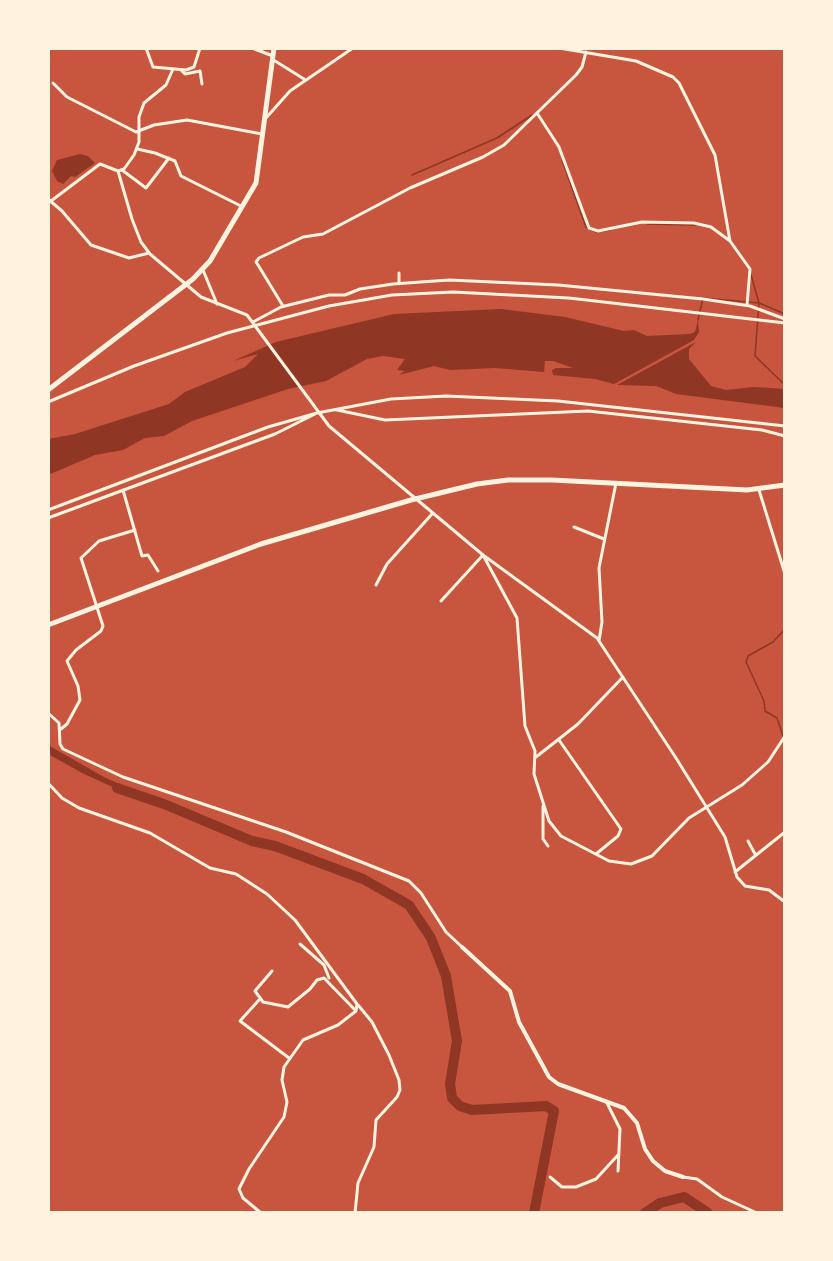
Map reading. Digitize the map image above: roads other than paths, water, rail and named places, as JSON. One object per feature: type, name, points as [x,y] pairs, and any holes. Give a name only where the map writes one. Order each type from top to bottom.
[{"type":"highway","points":[[48,390],[203,270],[256,183],[274,48]]},
{"type":"highway","points":[[48,625],[94,605],[261,544],[414,499],[505,480],[759,490],[785,485]]},
{"type":"street","points":[[146,48],[152,66],[181,70],[193,68],[200,48]]},
{"type":"street","points":[[252,48],[273,57],[304,80]]},
{"type":"street","points":[[263,122],[284,95],[352,48]]},
{"type":"street","points":[[559,48],[639,62],[679,82],[715,155],[730,241]]},
{"type":"street","points":[[283,306],[256,262],[260,258],[303,237],[323,234],[410,188],[483,158],[506,144],[579,72],[586,52]]},
{"type":"street","points":[[120,170],[137,149],[140,132],[139,117],[144,103],[166,85],[173,69]]},
{"type":"street","points":[[181,70],[185,74],[200,71],[202,84]]},
{"type":"street","points":[[53,83],[64,95],[93,112],[140,132],[154,125],[191,120],[262,134]]},
{"type":"street","points":[[537,113],[559,147],[589,228],[599,231],[642,222],[694,223],[711,227],[730,241],[750,269],[747,305]]},
{"type":"street","points":[[137,149],[169,158],[177,163],[182,177],[243,207]]},
{"type":"street","points":[[149,253],[129,258],[91,245],[50,200],[100,164],[120,170],[146,188],[169,158]]},
{"type":"street","points":[[120,170],[131,217],[141,242],[149,253],[201,297],[240,310],[255,325],[317,413],[432,514],[599,641],[728,843],[734,872],[743,885],[769,890],[785,902]]},
{"type":"street","points":[[203,270],[217,304]]},
{"type":"street","points":[[399,273],[399,283]]},
{"type":"street","points":[[255,325],[283,306],[330,295],[345,295],[360,289],[399,283],[449,280],[529,283],[747,305],[785,321]]},
{"type":"street","points":[[48,402],[160,356],[255,325],[361,300],[453,292],[614,302],[785,321]]},
{"type":"street","points":[[48,510],[232,439],[317,413],[408,398],[478,397],[599,405],[784,427]]},
{"type":"street","points":[[335,409],[385,420],[588,411],[762,430],[785,436]]},
{"type":"street","points":[[48,518],[275,434],[317,413]]},
{"type":"street","points":[[599,641],[602,622],[598,575],[616,483]]},
{"type":"street","points":[[123,490],[142,556],[150,557],[158,571]]},
{"type":"street","points":[[759,490],[785,574]]},
{"type":"street","points":[[376,585],[387,564],[432,514]]},
{"type":"street","points":[[574,527],[604,539]]},
{"type":"street","points":[[61,729],[67,724],[80,700],[78,686],[67,661],[76,650],[101,631],[103,626],[94,605],[81,558],[99,541],[135,530]]},
{"type":"street","points":[[441,601],[483,555]]},
{"type":"street","points":[[483,555],[517,618],[525,726],[536,757],[534,774],[542,801],[549,821],[557,832],[617,864],[643,861],[660,849],[686,821],[735,791],[765,764],[785,736]]},
{"type":"street","points":[[536,757],[559,740],[623,677]]},
{"type":"street","points":[[48,713],[58,720],[61,729],[60,742],[63,748],[123,777],[286,832],[409,881],[421,893],[446,932],[510,991],[519,1022],[549,1077],[558,1084],[624,1108],[633,1117],[647,1153],[655,1164],[665,1171],[697,1179],[742,1208],[757,1213]]},
{"type":"street","points":[[559,740],[621,829],[618,836],[596,854]]},
{"type":"street","points":[[48,783],[62,798],[79,808],[150,833],[174,850],[214,870],[239,876],[267,894],[295,920],[372,1022],[389,1055],[399,1080],[400,1090],[398,1097],[376,1120],[374,1147],[358,1183],[354,1213]]},
{"type":"street","points":[[542,801],[543,839],[548,846]]},
{"type":"street","points":[[734,872],[785,832]]},
{"type":"street","points":[[748,841],[756,854]]},
{"type":"street","points":[[300,944],[324,965],[329,980],[356,1011]]},
{"type":"street","points":[[272,971],[255,989],[255,995],[268,1004],[288,1008],[319,978],[329,980]]},
{"type":"street","points":[[259,999],[240,1021],[289,1058]]},
{"type":"street","points":[[261,1213],[241,1196],[239,1189],[249,1169],[284,1117],[287,1102],[282,1076],[289,1058],[306,1038],[334,1028],[356,1011],[357,1004]]},
{"type":"street","points":[[606,1100],[620,1129],[618,1171]]},
{"type":"street","points":[[550,1177],[562,1187],[576,1187],[596,1179],[618,1155]]},
{"type":"street","points":[[740,1213],[742,1208]]},
{"type":"waterway","points":[[412,175],[497,138],[532,115]]},
{"type":"waterway","points":[[562,160],[586,227],[596,232],[610,230]]},
{"type":"waterway","points":[[647,224],[696,225]]},
{"type":"waterway","points":[[751,275],[759,303],[755,356],[785,385]]},
{"type":"waterway","points":[[698,320],[703,298],[759,303],[785,314]]},
{"type":"waterway","points":[[783,736],[777,718],[765,711],[764,701],[746,662],[748,656],[773,642],[785,629]]},
{"type":"waterway","points":[[117,788],[164,804],[252,841],[275,846],[363,879],[409,905],[431,938],[446,976],[457,1041],[450,1084],[452,1098],[460,1106],[472,1110],[546,1106],[554,1111],[534,1213]]},
{"type":"waterway","points":[[645,1213],[660,1203],[684,1197],[708,1213]]}]
